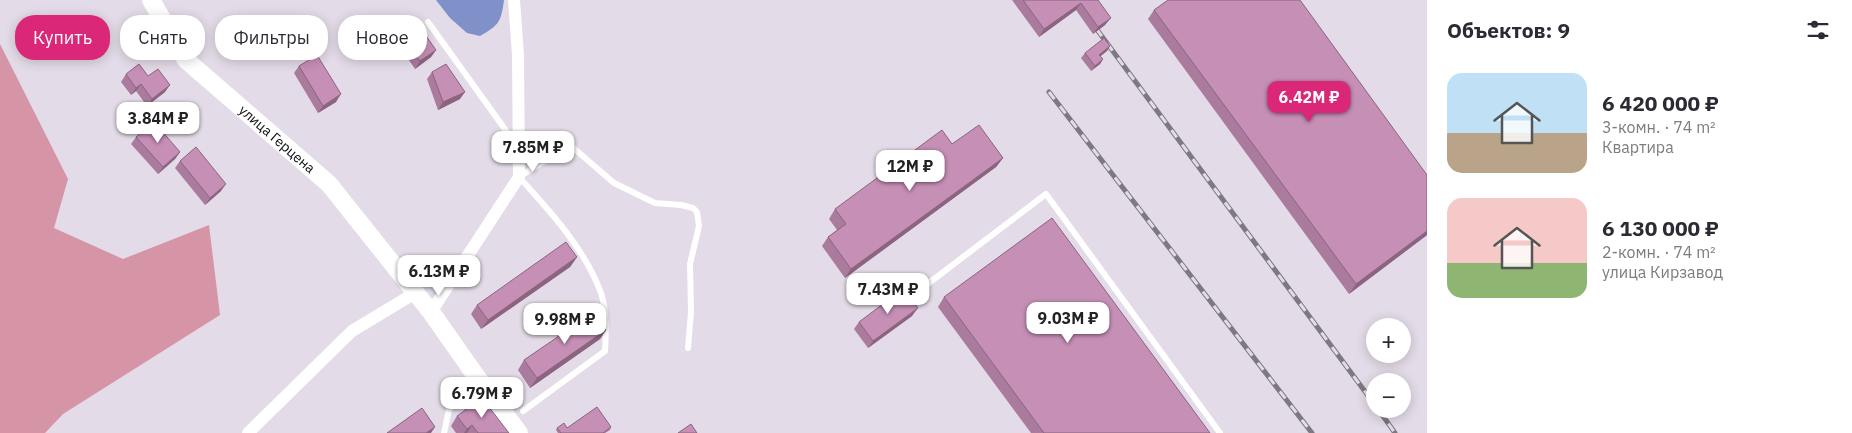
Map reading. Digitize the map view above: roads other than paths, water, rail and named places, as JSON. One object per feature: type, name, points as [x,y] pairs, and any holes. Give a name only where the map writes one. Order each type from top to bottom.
[{"type":"street","name":"улица Герцена","points":[[151,0],[186,60],[329,184],[415,292],[519,433]]},
{"type":"street","points":[[430,312],[519,177],[518,55],[514,0]]},
{"type":"street","points":[[248,433],[352,331],[415,292]]},
{"type":"lane","points":[[428,22],[519,150]]},
{"type":"lane","points":[[523,411],[605,351],[606,328],[602,294],[587,264],[556,218],[519,177],[570,144],[614,183],[655,204],[681,205],[693,208],[697,212],[699,218],[698,226],[690,264],[691,306],[688,348]]},
{"type":"lane","points":[[917,292],[1046,194],[1220,433]]},
{"type":"lane","points":[[444,433],[449,410],[476,376]]},
{"type":"water","points":[[436,0],[504,0],[498,22],[480,36],[467,33],[450,18]]},
{"type":"railway","points":[[1075,0],[1366,393]]},
{"type":"railway","points":[[1049,92],[1312,433]]},
{"type":"railway","points":[[1384,418],[1395,433]]}]
